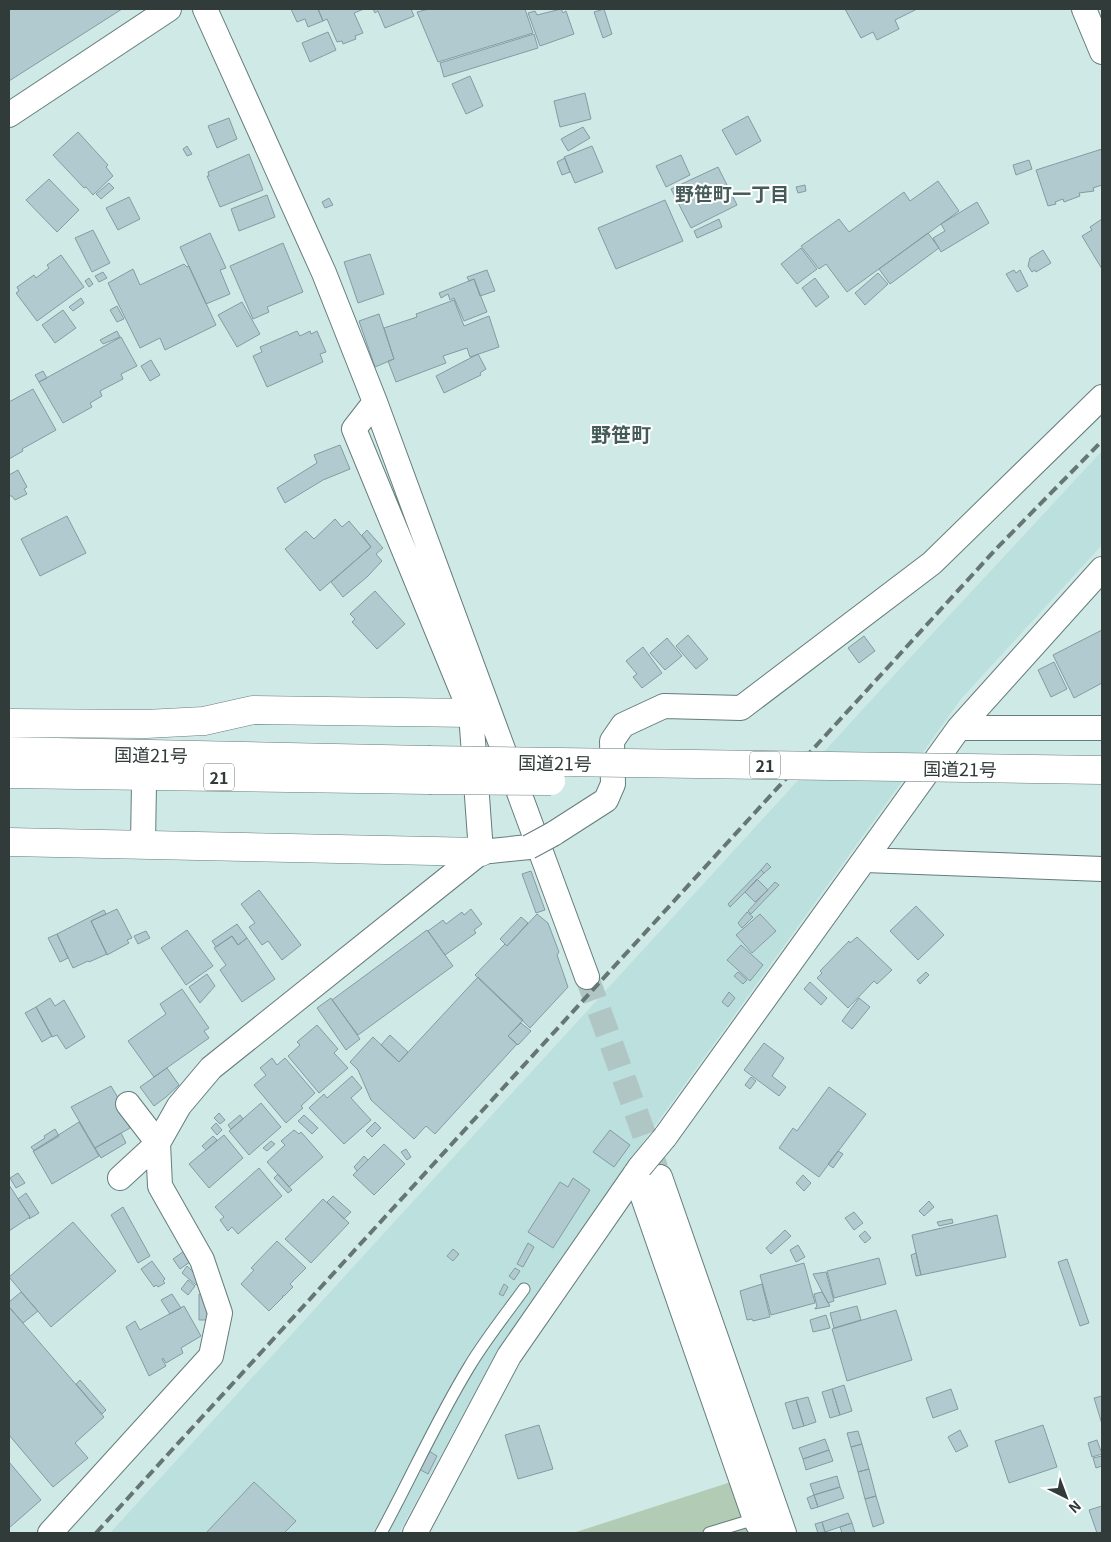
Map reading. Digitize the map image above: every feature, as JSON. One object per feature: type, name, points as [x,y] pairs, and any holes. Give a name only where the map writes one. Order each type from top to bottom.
[{"type":"main road","points":[[9,723],[146,732],[253,710],[471,713]]},
{"type":"main road","name":"国道21号","points":[[9,751],[428,770],[1102,788]]},
{"type":"main road","name":"国道21号","points":[[9,774],[428,770],[1102,770]]},
{"type":"main road","points":[[9,842],[481,852]]},
{"type":"street","points":[[9,115],[169,9]]},
{"type":"street","points":[[205,9],[324,273],[375,402],[586,977]]},
{"type":"street","points":[[1084,9],[1102,52]]},
{"type":"street","points":[[120,1178],[158,1143],[179,1106],[211,1068],[481,852],[529,847],[606,800],[613,784],[612,741],[623,725],[664,706],[741,708],[932,563],[1102,398]]},
{"type":"street","points":[[375,402],[354,429],[471,713],[481,852]]},
{"type":"street","points":[[415,1533],[509,1356],[645,1172],[665,1137],[959,728],[1102,569]]},
{"type":"street","points":[[959,728],[1102,728]]},
{"type":"street","points":[[143,844],[144,783]]},
{"type":"street","points":[[865,860],[1102,869]]},
{"type":"street","points":[[50,1533],[211,1356],[220,1313],[202,1260],[160,1186],[158,1143],[128,1104]]},
{"type":"street","points":[[645,1172],[759,1526]]},
{"type":"street","points":[[645,1172],[784,1533]]},
{"type":"lane","points":[[381,1533],[402,1495],[432,1432],[470,1365],[524,1288]]},
{"type":"lane","points":[[709,1533],[759,1526]]},
{"type":"shaded area","points":[[1102,451],[1102,545],[961,699],[599,1204],[499,1348],[399,1533],[110,1533],[907,661]]},
{"type":"green space","points":[[731,1482],[753,1533],[573,1533]]},
{"type":"building","points":[[9,9],[122,9],[9,81]]},
{"type":"building","points":[[291,9],[318,9],[323,21],[308,27],[305,19],[297,22]]},
{"type":"building","points":[[318,9],[364,9],[354,13],[363,33],[355,36],[356,39],[343,44],[342,41],[337,42],[327,19],[323,21]]},
{"type":"building","points":[[373,9],[411,9],[414,16],[385,28],[378,11],[375,13]]},
{"type":"building","points":[[429,9],[525,9],[533,33],[438,62],[417,12]]},
{"type":"building","points":[[561,9],[563,13],[566,11],[574,34],[540,46],[528,13],[535,11],[537,15]]},
{"type":"building","points":[[604,9],[612,34],[603,38],[594,12]]},
{"type":"building","points":[[845,9],[917,9],[895,20],[899,29],[877,40],[873,32],[861,38]]},
{"type":"building","points":[[328,32],[336,50],[310,62],[302,43]]},
{"type":"building","points":[[534,34],[538,48],[444,77],[440,63]]},
{"type":"building","points":[[470,76],[483,106],[466,114],[452,84]]},
{"type":"building","points":[[585,93],[591,119],[560,127],[554,101]]},
{"type":"building","points":[[748,116],[761,141],[736,155],[722,130]]},
{"type":"building","points":[[229,118],[237,139],[217,148],[208,126]]},
{"type":"building","points":[[583,127],[590,138],[568,151],[561,139]]},
{"type":"building","points":[[78,132],[108,165],[106,167],[113,176],[93,195],[53,155]]},
{"type":"building","points":[[187,146],[192,154],[187,156],[183,149]]},
{"type":"building","points":[[592,146],[603,172],[575,183],[564,157]]},
{"type":"building","points":[[1102,149],[1102,185],[1093,188],[1094,191],[1079,193],[1080,196],[1064,202],[1063,199],[1055,202],[1056,204],[1048,206],[1036,170]]},
{"type":"building","points":[[249,154],[263,190],[220,207],[207,176],[209,176],[208,172]]},
{"type":"building","points":[[681,155],[690,175],[666,187],[656,166]]},
{"type":"building","points":[[565,158],[570,172],[562,175],[557,162]]},
{"type":"building","points":[[1029,160],[1032,169],[1016,175],[1013,165]]},
{"type":"building","points":[[718,167],[737,205],[691,228],[671,189]]},
{"type":"building","points":[[49,179],[79,210],[57,232],[26,200]]},
{"type":"building","points":[[938,181],[959,211],[847,292],[826,264],[819,269],[801,246],[839,219],[849,232],[904,192],[910,201]]},
{"type":"building","points":[[109,183],[114,188],[101,199],[96,194]]},
{"type":"building","points":[[805,185],[806,191],[798,193],[796,187]]},
{"type":"building","points":[[267,195],[275,217],[239,231],[231,209]]},
{"type":"building","points":[[129,197],[140,219],[118,230],[106,208]]},
{"type":"building","points":[[329,198],[333,205],[325,208],[322,202]]},
{"type":"building","points":[[665,200],[683,241],[616,269],[598,228]]},
{"type":"building","points":[[977,202],[989,223],[941,252],[933,238],[945,231],[941,224]]},
{"type":"building","points":[[719,219],[722,227],[697,238],[694,231]]},
{"type":"building","points":[[1102,219],[1102,269],[1082,236],[1092,230],[1090,227]]},
{"type":"building","points":[[93,230],[110,263],[92,272],[75,238]]},
{"type":"building","points":[[210,233],[226,268],[220,270],[230,294],[206,304],[180,247]]},
{"type":"building","points":[[928,233],[939,248],[890,284],[879,269]]},
{"type":"building","points":[[283,243],[303,292],[267,307],[269,312],[253,319],[230,266]]},
{"type":"building","points":[[801,248],[817,269],[797,284],[781,264]]},
{"type":"building","points":[[1043,250],[1051,263],[1036,272],[1035,270],[1032,272],[1028,266],[1030,258]]},
{"type":"building","points":[[370,254],[384,294],[358,303],[344,262]]},
{"type":"building","points":[[61,255],[84,287],[37,321],[16,293],[19,291],[17,287],[34,275],[36,278],[49,268],[47,265]]},
{"type":"building","points":[[184,264],[187,267],[189,266],[216,325],[165,350],[160,338],[140,348],[108,283],[133,269],[140,285]]},
{"type":"building","points":[[487,270],[495,291],[480,296],[474,279],[469,281],[467,277]]},
{"type":"building","points":[[1014,270],[1016,273],[1020,270],[1028,286],[1017,292],[1006,274]]},
{"type":"building","points":[[103,272],[107,278],[99,282],[95,276]]},
{"type":"building","points":[[878,273],[888,284],[865,305],[855,293]]},
{"type":"building","points":[[89,278],[93,284],[89,287],[85,281]]},
{"type":"building","points":[[815,278],[829,297],[816,307],[802,288]]},
{"type":"building","points":[[474,279],[487,312],[464,321],[454,298],[450,300],[448,294],[441,298],[439,293]]},
{"type":"building","points":[[81,298],[84,303],[73,311],[69,307]]},
{"type":"building","points":[[454,300],[464,326],[489,316],[499,347],[470,357],[467,348],[443,356],[446,363],[396,382],[388,361],[394,359],[384,328],[417,317],[416,314]]},
{"type":"building","points":[[242,302],[260,334],[237,347],[218,315]]},
{"type":"building","points":[[117,306],[124,319],[117,322],[110,310]]},
{"type":"building","points":[[63,310],[76,328],[55,343],[42,325]]},
{"type":"building","points":[[379,314],[394,359],[375,367],[359,321]]},
{"type":"building","points":[[117,331],[120,337],[103,344],[100,340]]},
{"type":"building","points":[[297,331],[300,336],[310,331],[311,334],[317,331],[326,352],[320,354],[323,362],[267,387],[253,356],[262,352],[260,347]]},
{"type":"building","points":[[121,337],[137,366],[121,374],[123,379],[100,391],[102,396],[90,403],[92,407],[63,423],[39,382]]},
{"type":"building","points":[[478,354],[486,369],[480,373],[481,375],[444,393],[436,376]]},
{"type":"building","points":[[151,360],[160,375],[150,381],[141,366]]},
{"type":"building","points":[[43,371],[47,378],[39,382],[35,375]]},
{"type":"building","points":[[33,389],[56,430],[22,449],[23,451],[9,459],[9,402]]},
{"type":"building","points":[[340,445],[350,469],[323,480],[285,503],[277,488],[317,463],[314,455]]},
{"type":"building","points":[[18,470],[27,487],[24,489],[27,494],[15,500],[12,496],[9,496],[9,475]]},
{"type":"building","points":[[67,516],[86,553],[40,576],[21,539]]},
{"type":"building","points":[[335,519],[342,527],[349,521],[371,547],[320,591],[285,549],[306,531],[314,539]]},
{"type":"building","points":[[367,530],[383,548],[376,554],[382,561],[367,577],[343,597],[331,582],[371,547],[362,535]]},
{"type":"building","points":[[375,591],[405,624],[377,649],[352,622],[355,619],[350,614]]},
{"type":"building","points":[[1102,630],[1102,683],[1074,698],[1053,655]]},
{"type":"building","points":[[688,635],[708,659],[696,669],[676,646]]},
{"type":"building","points":[[864,636],[875,651],[859,663],[848,648]]},
{"type":"building","points":[[667,638],[682,656],[665,670],[650,653]]},
{"type":"building","points":[[643,647],[662,673],[642,688],[633,677],[637,674],[626,661]]},
{"type":"building","points":[[1054,662],[1067,689],[1051,697],[1038,670]]},
{"type":"building","points":[[767,863],[771,867],[764,873],[761,870]]},
{"type":"building","points":[[761,870],[764,873],[730,907],[728,904]]},
{"type":"building","points":[[531,871],[545,910],[536,913],[522,874]]},
{"type":"building","points":[[757,879],[768,890],[755,902],[745,892]]},
{"type":"building","points":[[775,882],[779,885],[751,914],[748,911]]},
{"type":"building","points":[[259,890],[301,945],[282,960],[268,941],[262,945],[249,927],[255,923],[241,904]]},
{"type":"building","points":[[916,906],[944,935],[918,960],[890,931]]},
{"type":"building","points":[[117,909],[132,938],[127,940],[129,943],[107,955],[91,921]]},
{"type":"building","points":[[471,909],[482,924],[474,930],[476,933],[445,955],[428,931],[443,920],[446,924],[462,912],[464,915]]},
{"type":"building","points":[[104,910],[106,914],[91,921],[107,954],[73,968],[57,934]]},
{"type":"building","points":[[747,912],[753,917],[742,928],[738,923]]},
{"type":"building","points":[[537,914],[548,923],[559,952],[557,955],[568,987],[530,1028],[475,975],[505,944],[507,946]]},
{"type":"building","points":[[760,914],[776,931],[752,953],[736,935]]},
{"type":"building","points":[[521,917],[528,923],[507,946],[500,939]]},
{"type":"building","points":[[237,924],[247,938],[238,945],[232,936],[216,947],[212,941]]},
{"type":"building","points":[[187,930],[213,966],[186,985],[161,948]]},
{"type":"building","points":[[427,930],[453,966],[358,1035],[332,1000]]},
{"type":"building","points":[[146,931],[150,938],[138,944],[134,936]]},
{"type":"building","points":[[57,934],[68,958],[60,962],[48,938]]},
{"type":"building","points":[[232,936],[238,945],[247,938],[275,979],[242,1002],[220,970],[226,965],[214,948]]},
{"type":"building","points":[[857,937],[892,970],[877,984],[874,981],[848,1008],[817,978],[822,973],[820,971],[849,941],[850,943]]},
{"type":"building","points":[[741,945],[763,965],[750,981],[727,960]]},
{"type":"building","points":[[738,972],[747,980],[743,984],[734,976]]},
{"type":"building","points":[[926,972],[929,975],[920,984],[917,980]]},
{"type":"building","points":[[207,974],[215,986],[200,1003],[189,987]]},
{"type":"building","points":[[478,977],[523,1020],[508,1036],[517,1044],[435,1134],[426,1126],[414,1139],[371,1100],[358,1070],[350,1062],[373,1037],[399,1062]]},
{"type":"building","points":[[810,982],[827,998],[821,1005],[804,989]]},
{"type":"building","points":[[182,989],[209,1028],[204,1031],[209,1038],[154,1077],[128,1041],[166,1014],[160,1004]]},
{"type":"building","points":[[729,992],[735,998],[728,1007],[722,1002]]},
{"type":"building","points":[[50,998],[55,1006],[64,1000],[85,1037],[66,1049],[57,1035],[52,1037],[36,1007]]},
{"type":"building","points":[[331,998],[360,1039],[346,1050],[317,1008]]},
{"type":"building","points":[[859,998],[870,1007],[852,1029],[842,1021]]},
{"type":"building","points":[[36,1007],[52,1036],[42,1042],[25,1013]]},
{"type":"building","points":[[521,1023],[531,1031],[518,1045],[508,1036]]},
{"type":"building","points":[[317,1025],[338,1049],[334,1053],[348,1068],[319,1093],[288,1056],[300,1045],[297,1042]]},
{"type":"building","points":[[390,1035],[408,1052],[399,1062],[381,1045]]},
{"type":"building","points":[[764,1043],[784,1058],[772,1076],[786,1087],[779,1096],[744,1070]]},
{"type":"building","points":[[272,1058],[277,1065],[285,1058],[315,1093],[301,1106],[303,1108],[286,1123],[254,1085],[266,1075],[260,1068]]},
{"type":"building","points":[[167,1068],[179,1085],[154,1106],[140,1087]]},
{"type":"building","points":[[352,1076],[362,1088],[351,1098],[371,1120],[344,1144],[309,1108],[324,1094],[327,1098]]},
{"type":"building","points":[[751,1077],[756,1081],[750,1089],[745,1085]]},
{"type":"building","points":[[111,1086],[127,1113],[123,1115],[130,1128],[95,1148],[71,1107]]},
{"type":"building","points":[[829,1087],[866,1114],[819,1177],[779,1148],[793,1128],[797,1131]]},
{"type":"building","points":[[261,1103],[281,1127],[249,1155],[229,1131]]},
{"type":"building","points":[[219,1113],[225,1120],[220,1124],[214,1118]]},
{"type":"building","points":[[240,1115],[243,1119],[231,1129],[228,1125]]},
{"type":"building","points":[[304,1115],[318,1128],[312,1134],[298,1121]]},
{"type":"building","points":[[79,1122],[99,1156],[52,1184],[33,1151]]},
{"type":"building","points":[[375,1122],[381,1128],[372,1137],[366,1131]]},
{"type":"building","points":[[216,1123],[222,1130],[217,1135],[211,1128]]},
{"type":"building","points":[[55,1129],[59,1136],[34,1151],[31,1147]]},
{"type":"building","points":[[294,1130],[299,1134],[301,1132],[323,1157],[289,1187],[267,1162],[285,1145],[281,1141]]},
{"type":"building","points":[[610,1130],[630,1145],[614,1167],[593,1152]]},
{"type":"building","points":[[121,1133],[126,1143],[101,1158],[95,1148]]},
{"type":"building","points":[[224,1135],[243,1158],[209,1188],[189,1164]]},
{"type":"building","points":[[213,1136],[217,1140],[206,1150],[202,1146]]},
{"type":"building","points":[[271,1141],[275,1144],[267,1151],[263,1148]]},
{"type":"building","points":[[384,1144],[405,1164],[374,1195],[353,1175]]},
{"type":"building","points":[[406,1149],[411,1157],[407,1160],[401,1152]]},
{"type":"building","points":[[838,1151],[843,1154],[833,1168],[828,1164]]},
{"type":"building","points":[[364,1156],[368,1160],[357,1171],[354,1167]]},
{"type":"building","points":[[259,1168],[282,1196],[238,1234],[232,1227],[228,1231],[220,1220],[224,1217],[215,1207]]},
{"type":"building","points":[[18,1173],[25,1183],[16,1188],[10,1178]]},
{"type":"building","points":[[278,1174],[292,1190],[288,1193],[274,1178]]},
{"type":"building","points":[[803,1175],[811,1183],[804,1191],[796,1183]]},
{"type":"building","points":[[573,1178],[590,1190],[553,1248],[528,1232],[560,1182],[568,1187]]},
{"type":"building","points":[[9,1185],[30,1217],[9,1231]]},
{"type":"building","points":[[26,1193],[39,1213],[29,1219],[30,1217],[18,1199]]},
{"type":"building","points":[[333,1196],[351,1212],[344,1219],[327,1202]]},
{"type":"building","points":[[323,1199],[349,1223],[311,1263],[285,1239]]},
{"type":"building","points":[[929,1201],[934,1207],[924,1216],[919,1211]]},
{"type":"building","points":[[123,1207],[150,1256],[138,1263],[111,1215]]},
{"type":"building","points":[[854,1212],[863,1223],[854,1230],[845,1218]]},
{"type":"building","points":[[997,1215],[1006,1257],[921,1275],[912,1235]]},
{"type":"building","points":[[952,1219],[953,1223],[939,1226],[937,1222]]},
{"type":"building","points":[[73,1222],[116,1271],[51,1327],[9,1277]]},
{"type":"building","points":[[785,1230],[791,1236],[771,1254],[766,1248]]},
{"type":"building","points":[[865,1231],[871,1238],[865,1243],[859,1236]]},
{"type":"building","points":[[277,1241],[306,1268],[290,1284],[293,1287],[269,1311],[241,1284],[254,1270],[251,1268]]},
{"type":"building","points":[[528,1243],[534,1247],[523,1267],[517,1264]]},
{"type":"building","points":[[798,1245],[805,1257],[796,1262],[790,1250]]},
{"type":"building","points":[[187,1249],[194,1259],[180,1269],[173,1259]]},
{"type":"building","points":[[453,1249],[459,1254],[453,1261],[447,1256]]},
{"type":"building","points":[[916,1253],[921,1275],[916,1276],[911,1255]]},
{"type":"building","points":[[879,1258],[886,1284],[834,1298],[827,1271]]},
{"type":"building","points":[[1067,1259],[1089,1323],[1080,1326],[1058,1262]]},
{"type":"building","points":[[152,1261],[165,1279],[163,1281],[165,1283],[158,1287],[156,1285],[154,1287],[141,1269]]},
{"type":"building","points":[[804,1263],[815,1303],[771,1315],[760,1275]]},
{"type":"building","points":[[187,1266],[201,1279],[196,1285],[182,1273]]},
{"type":"building","points":[[515,1268],[520,1271],[514,1280],[509,1276]]},
{"type":"building","points":[[826,1272],[834,1301],[828,1303],[813,1274]]},
{"type":"building","points":[[188,1280],[195,1286],[188,1295],[181,1289]]},
{"type":"building","points":[[504,1284],[508,1287],[503,1296],[499,1294]]},
{"type":"building","points":[[762,1284],[770,1317],[753,1321],[752,1319],[747,1320],[740,1291]]},
{"type":"building","points":[[21,1292],[38,1311],[23,1323],[9,1307],[9,1302]]},
{"type":"building","points":[[822,1292],[830,1306],[815,1309],[817,1307],[814,1294]]},
{"type":"building","points":[[172,1294],[181,1308],[170,1314],[161,1300]]},
{"type":"building","points":[[199,1294],[210,1294],[210,1320],[199,1320]]},
{"type":"building","points":[[184,1306],[201,1336],[181,1348],[183,1353],[166,1363],[163,1358],[166,1366],[149,1376],[126,1327],[135,1321],[140,1330]]},
{"type":"building","points":[[857,1306],[861,1320],[834,1328],[830,1313]]},
{"type":"building","points":[[9,1307],[104,1417],[75,1443],[88,1458],[53,1487],[9,1435]]},
{"type":"building","points":[[896,1310],[912,1360],[847,1381],[832,1329]]},
{"type":"building","points":[[826,1315],[830,1328],[813,1332],[810,1320]]},
{"type":"building","points":[[80,1380],[106,1410],[102,1414],[76,1384]]},
{"type":"building","points":[[844,1385],[852,1411],[840,1415],[832,1389]]},
{"type":"building","points":[[832,1389],[840,1415],[830,1418],[822,1392]]},
{"type":"building","points":[[951,1389],[958,1409],[933,1418],[926,1398]]},
{"type":"building","points":[[1102,1396],[1102,1424],[1094,1398]]},
{"type":"building","points":[[808,1397],[816,1422],[804,1426],[796,1400]]},
{"type":"building","points":[[796,1400],[804,1426],[793,1429],[785,1403]]},
{"type":"building","points":[[539,1425],[553,1469],[518,1479],[505,1435]]},
{"type":"building","points":[[1043,1425],[1057,1467],[1009,1483],[995,1441]]},
{"type":"building","points":[[960,1430],[968,1446],[956,1452],[948,1437]]},
{"type":"building","points":[[858,1431],[862,1444],[851,1447],[847,1433]]},
{"type":"building","points":[[825,1439],[829,1450],[803,1459],[799,1448]]},
{"type":"building","points":[[1097,1440],[1102,1454],[1092,1457],[1088,1443]]},
{"type":"building","points":[[862,1444],[869,1469],[858,1472],[851,1447]]},
{"type":"building","points":[[829,1450],[833,1461],[806,1470],[803,1459]]},
{"type":"building","points":[[429,1451],[437,1456],[428,1474],[419,1469]]},
{"type":"building","points":[[1102,1456],[1102,1466],[1096,1468],[1093,1458]]},
{"type":"building","points":[[9,1462],[41,1500],[9,1528]]},
{"type":"building","points":[[869,1469],[876,1496],[865,1499],[858,1472]]},
{"type":"building","points":[[837,1476],[840,1487],[814,1495],[810,1484]]},
{"type":"building","points":[[254,1482],[296,1521],[284,1533],[206,1533]]},
{"type":"building","points":[[840,1487],[844,1498],[818,1507],[814,1495]]},
{"type":"building","points":[[814,1495],[818,1507],[811,1509],[807,1498]]},
{"type":"building","points":[[876,1496],[884,1523],[873,1527],[865,1499]]},
{"type":"building","points":[[1102,1506],[1102,1532],[1097,1533],[1089,1510]]},
{"type":"building","points":[[848,1513],[852,1523],[825,1532],[822,1522]]},
{"type":"building","points":[[822,1522],[825,1532],[818,1533],[815,1524]]},
{"type":"building","points":[[852,1523],[855,1533],[842,1533],[840,1527]]},
{"type":"tunnel","points":[[587,977],[657,1170]]},
{"type":"railway","points":[[96,1533],[996,549],[1102,441]]},
{"type":"district","name":"野笹町一丁目","points":[[732,192]]},
{"type":"district","name":"野笹町","points":[[621,433]]}]
